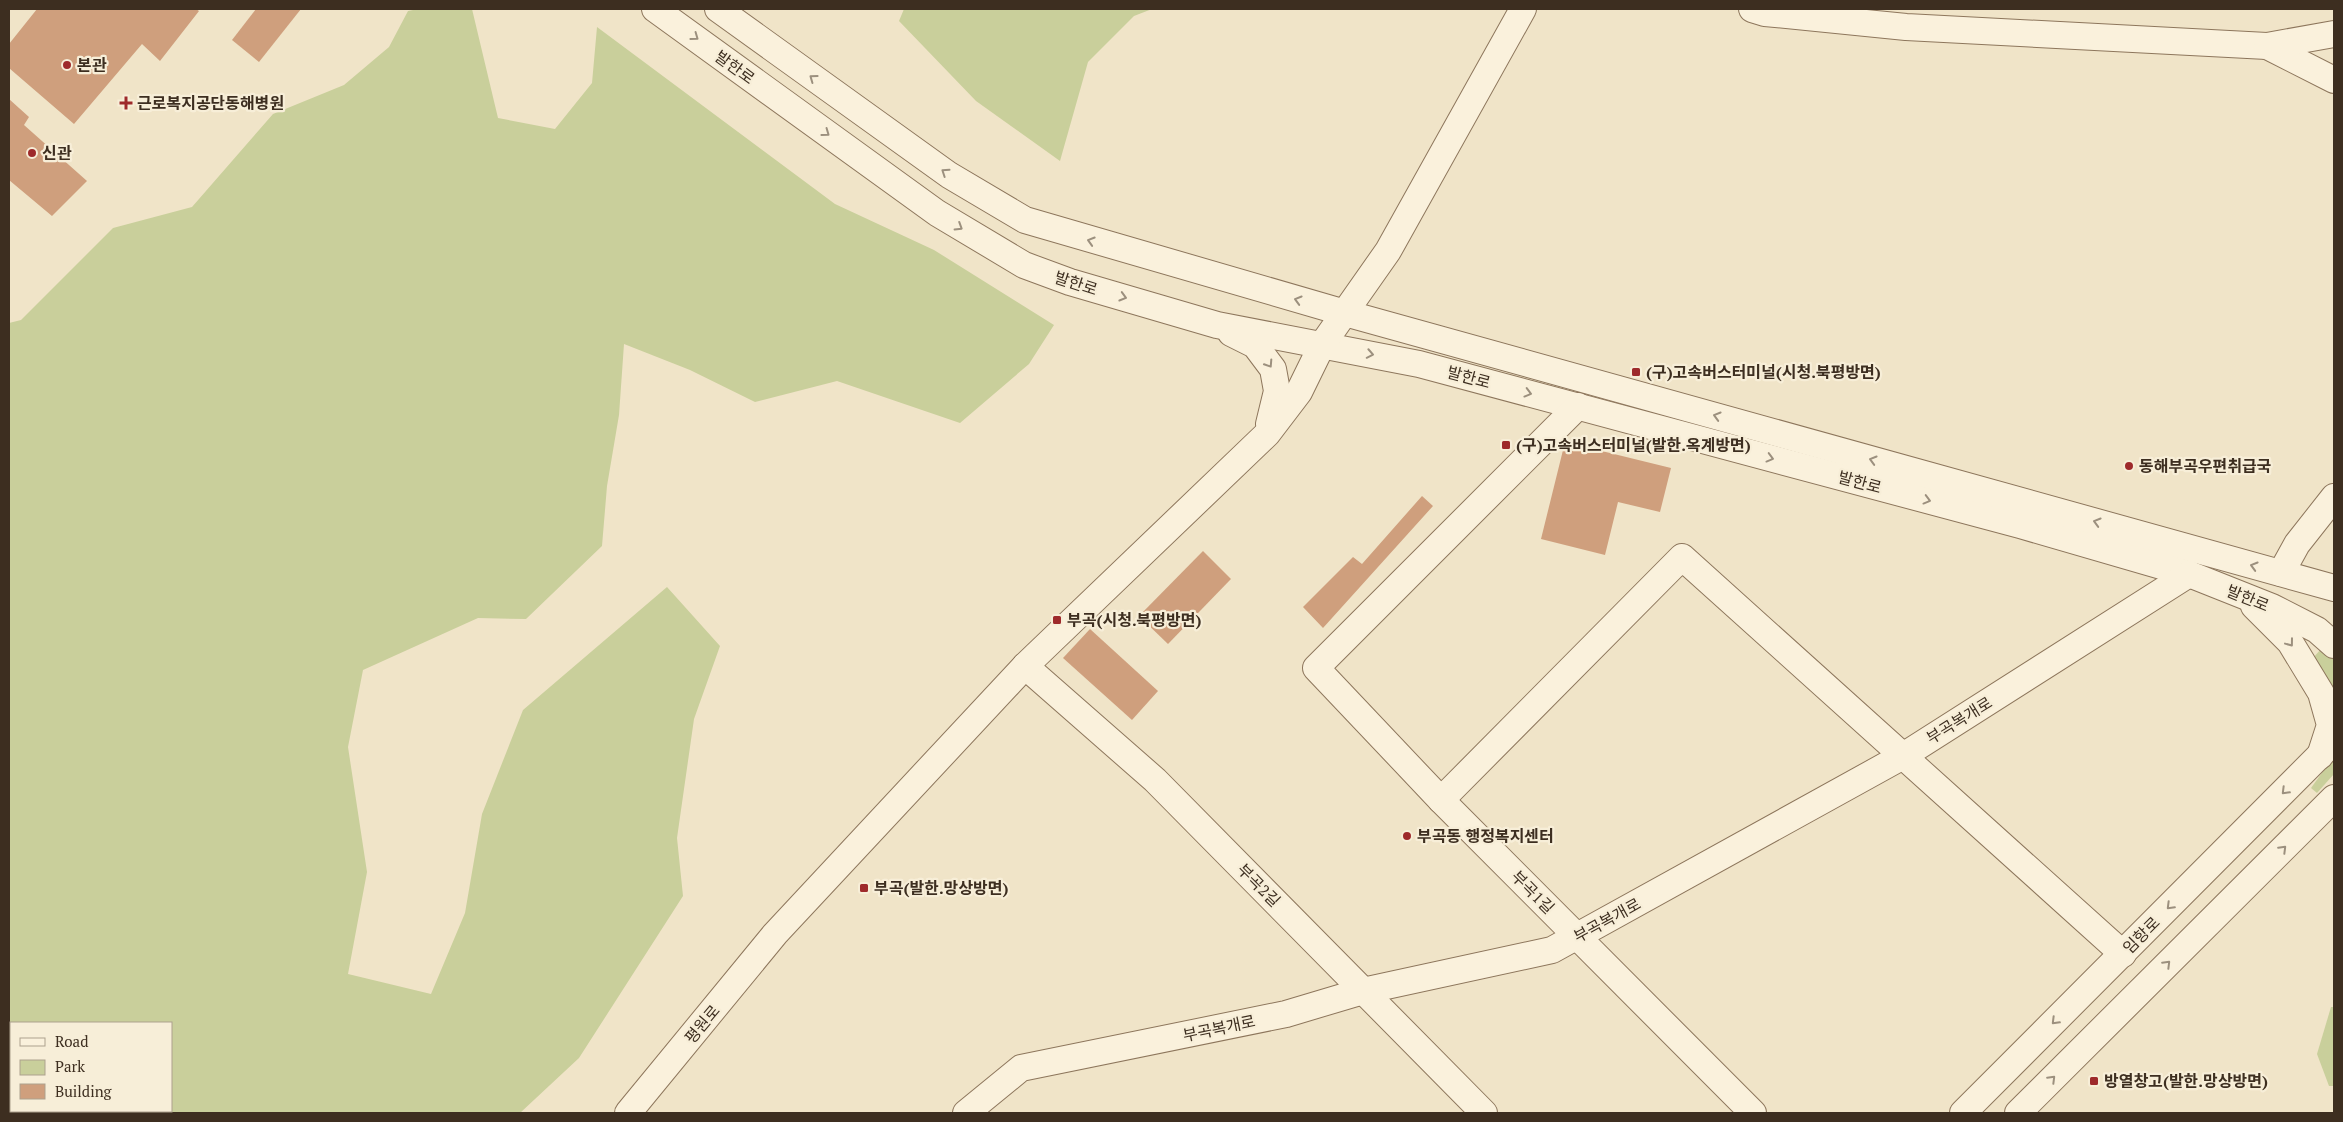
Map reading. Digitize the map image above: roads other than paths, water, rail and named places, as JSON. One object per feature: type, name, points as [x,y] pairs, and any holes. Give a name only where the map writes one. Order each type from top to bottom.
[{"type":"street","name":"발한로","points":[[655,9],[937,213],[1024,265],[1070,282],[1217,325],[1419,364],[2020,525],[2190,574],[2272,607],[2317,630],[2334,645]]},
{"type":"street","name":"발한로","points":[[718,9],[942,170],[1025,220],[1345,313],[2334,588]]},
{"type":"street","name":"평원로","points":[[628,1113],[775,934],[1025,666],[1267,434],[1298,392],[1322,345],[1388,251],[1523,9]]},
{"type":"street","points":[[1752,9],[1765,13],[1906,27],[2267,46],[2334,34]]},
{"type":"street","points":[[2267,46],[2334,80]]},
{"type":"street","points":[[1217,325],[1255,345],[1273,369],[1277,391],[1267,434]]},
{"type":"street","name":"부곡1길","points":[[1578,406],[1316,668],[1441,800],[1753,1113]]},
{"type":"street","points":[[2281,573],[2297,544],[2334,497]]},
{"type":"street","points":[[1441,800],[1682,557],[2123,954]]},
{"type":"street","name":"부곡복개로","points":[[966,1113],[1021,1068],[1286,1014],[1363,991],[1552,950],[1903,756],[2190,574]]},
{"type":"street","points":[[2244,596],[2290,642],[2320,692],[2330,725],[2327,749]]},
{"type":"street","name":"부곡2길","points":[[1025,666],[1155,780],[1363,991],[1469,1108]]},
{"type":"street","name":"임항로","points":[[1963,1113],[2327,749]]},
{"type":"street","points":[[2018,1113],[2334,798]]},
{"type":"place","name":"본관","points":[[67,65]]},
{"type":"place","name":"근로복지공단동해병원","points":[[126,103]]},
{"type":"place","name":"신관","points":[[32,153]]},
{"type":"place","name":"(구)고속버스터미널(시청.북평방면)","points":[[1636,372]]},
{"type":"place","name":"(구)고속버스터미널(발한.옥계방면)","points":[[1506,445]]},
{"type":"place","name":"동해부곡우편취급국","points":[[2129,466]]},
{"type":"place","name":"부곡(시청.북평방면)","points":[[1057,620]]},
{"type":"place","name":"부곡동 행정복지센터","points":[[1407,836]]},
{"type":"place","name":"부곡(발한.망상방면)","points":[[864,888]]},
{"type":"place","name":"방열창고(발한.망상방면)","points":[[2094,1081]]}]
